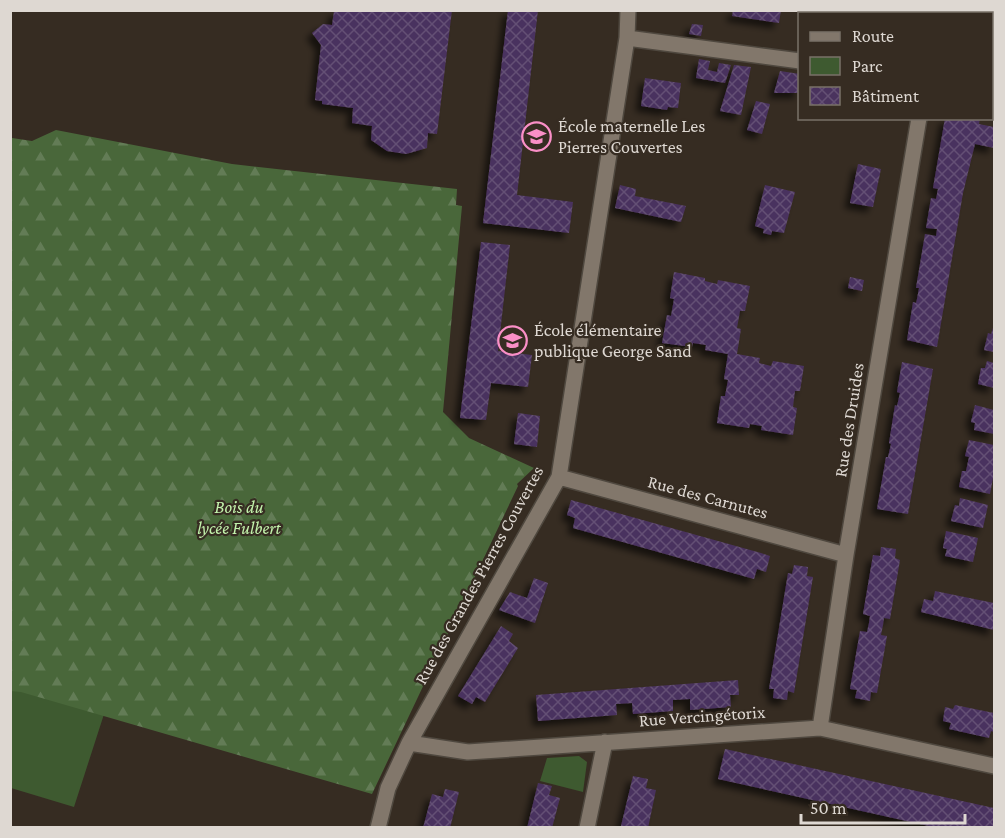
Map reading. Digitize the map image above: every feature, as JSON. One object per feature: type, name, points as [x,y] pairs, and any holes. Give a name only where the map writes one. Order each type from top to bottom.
[{"type":"street","name":"Rue des Grandes Pierres Couvertes","points":[[378,828],[388,788],[409,743],[559,477],[627,38],[628,10]]},
{"type":"street","points":[[627,38],[798,62]]},
{"type":"street","name":"Rue des Druides","points":[[820,728],[846,555],[919,120]]},
{"type":"street","name":"Rue des Carnutes","points":[[559,477],[846,555]]},
{"type":"street","name":"Rue Vercingétorix","points":[[409,743],[468,752],[820,728],[994,766]]},
{"type":"street","points":[[587,828],[605,742]]},
{"type":"green space","name":"Bois du lycée Fulbert","points":[[56,130],[232,164],[457,189],[456,205],[462,206],[443,412],[469,438],[534,468],[517,484],[372,794],[11,691],[11,141],[12,138],[32,141]]},
{"type":"green space","points":[[10,681],[106,708],[74,807],[11,788]]},
{"type":"green space","points":[[579,756],[587,762],[583,792],[540,781],[547,758]]},
{"type":"building","points":[[452,10],[437,134],[428,133],[427,148],[406,154],[387,151],[371,140],[372,126],[352,123],[353,108],[322,104],[322,101],[315,100],[321,45],[312,33],[323,24],[332,25],[334,11]]},
{"type":"building","points":[[508,10],[538,10],[517,195],[573,202],[569,233],[483,223]]},
{"type":"building","points":[[733,10],[781,10],[779,23],[732,16]]},
{"type":"building","points":[[816,10],[872,10],[872,12],[816,12]]},
{"type":"building","points":[[904,10],[937,10],[937,12],[904,12]]},
{"type":"building","points":[[692,24],[703,25],[701,36],[689,34]]},
{"type":"building","points":[[699,59],[710,61],[708,70],[717,72],[719,63],[731,65],[725,83],[696,78]]},
{"type":"building","points":[[734,65],[751,67],[741,115],[720,111]]},
{"type":"building","points":[[780,71],[798,74],[798,93],[774,93]]},
{"type":"building","points":[[645,78],[681,83],[678,108],[668,107],[667,110],[641,106]]},
{"type":"building","points":[[756,101],[770,104],[762,134],[747,130]]},
{"type":"building","points":[[945,120],[980,120],[979,124],[994,127],[994,148],[975,144],[963,193],[937,347],[907,340],[913,302],[916,303],[919,288],[916,288],[925,234],[936,236],[937,229],[926,228],[931,198],[936,199],[938,189],[933,188]]},
{"type":"building","points":[[858,164],[881,169],[873,207],[850,203]]},
{"type":"building","points":[[620,185],[636,189],[635,196],[686,206],[681,222],[615,208]]},
{"type":"building","points":[[765,185],[795,192],[784,233],[772,231],[771,235],[763,233],[764,229],[755,226]]},
{"type":"building","points":[[481,242],[510,245],[498,351],[532,355],[528,387],[491,383],[486,420],[460,418]]},
{"type":"building","points":[[674,272],[705,278],[705,281],[717,284],[718,280],[750,286],[745,311],[740,311],[737,328],[741,329],[737,354],[760,358],[759,363],[771,366],[773,361],[804,366],[800,391],[795,391],[793,407],[797,408],[793,435],[761,430],[762,426],[750,424],[749,428],[717,423],[721,396],[725,396],[728,380],[724,379],[728,354],[705,350],[706,345],[693,343],[692,347],[662,343],[667,315],[671,316],[674,299],[670,298]]},
{"type":"building","points":[[850,277],[864,280],[862,291],[848,288]]},
{"type":"building","points":[[994,325],[994,352],[984,350],[988,333],[991,334]]},
{"type":"building","points":[[987,361],[994,363],[994,388],[978,384],[981,368],[985,368]]},
{"type":"building","points":[[902,362],[933,369],[908,514],[877,509],[886,457],[888,457],[891,444],[889,443],[895,405],[897,406],[900,393],[897,392]]},
{"type":"building","points":[[975,405],[994,410],[994,434],[974,430],[975,423],[971,422]]},
{"type":"building","points":[[518,413],[540,416],[537,447],[514,444]]},
{"type":"building","points":[[969,440],[994,445],[994,473],[990,494],[959,487],[962,471],[966,471],[969,457],[965,456]]},
{"type":"building","points":[[960,498],[988,505],[983,528],[951,521],[955,505],[959,506]]},
{"type":"building","points":[[571,500],[770,556],[766,572],[757,569],[754,579],[573,528],[575,518],[567,515]]},
{"type":"building","points":[[946,531],[978,538],[973,562],[945,556],[947,549],[943,548]]},
{"type":"building","points":[[881,547],[896,549],[895,558],[900,560],[890,619],[884,618],[881,635],[887,636],[877,693],[871,692],[870,701],[855,698],[857,690],[850,689],[860,631],[867,632],[869,623],[870,616],[863,614],[873,555],[880,556]]},
{"type":"building","points":[[794,565],[808,567],[807,576],[813,577],[794,693],[788,691],[787,700],[773,698],[774,689],[769,689],[788,573],[792,574]]},
{"type":"building","points":[[534,578],[548,583],[535,623],[499,610],[510,592],[527,598]]},
{"type":"building","points":[[935,591],[994,603],[994,630],[921,612],[924,599],[933,601]]},
{"type":"building","points":[[501,626],[513,634],[509,641],[518,648],[485,702],[476,697],[472,704],[458,696]]},
{"type":"building","points":[[738,680],[739,695],[730,695],[731,707],[690,710],[690,699],[673,700],[673,711],[633,714],[632,703],[616,704],[617,715],[538,721],[536,695]]},
{"type":"building","points":[[955,705],[994,713],[994,732],[991,731],[989,738],[949,729],[951,723],[943,721],[945,707],[953,709]]},
{"type":"building","points":[[725,749],[994,808],[994,828],[938,828],[718,779]]},
{"type":"building","points":[[633,776],[648,779],[646,788],[656,790],[648,828],[621,826]]},
{"type":"building","points":[[538,783],[552,786],[549,795],[560,798],[552,828],[527,828]]},
{"type":"building","points":[[445,789],[459,792],[450,828],[423,828],[432,794],[443,797]]},
{"type":"place","name":"École maternelle Les Pierres Couvertes","points":[[537,136]]},
{"type":"place","name":"École élémentaire publique George Sand","points":[[513,340]]}]
